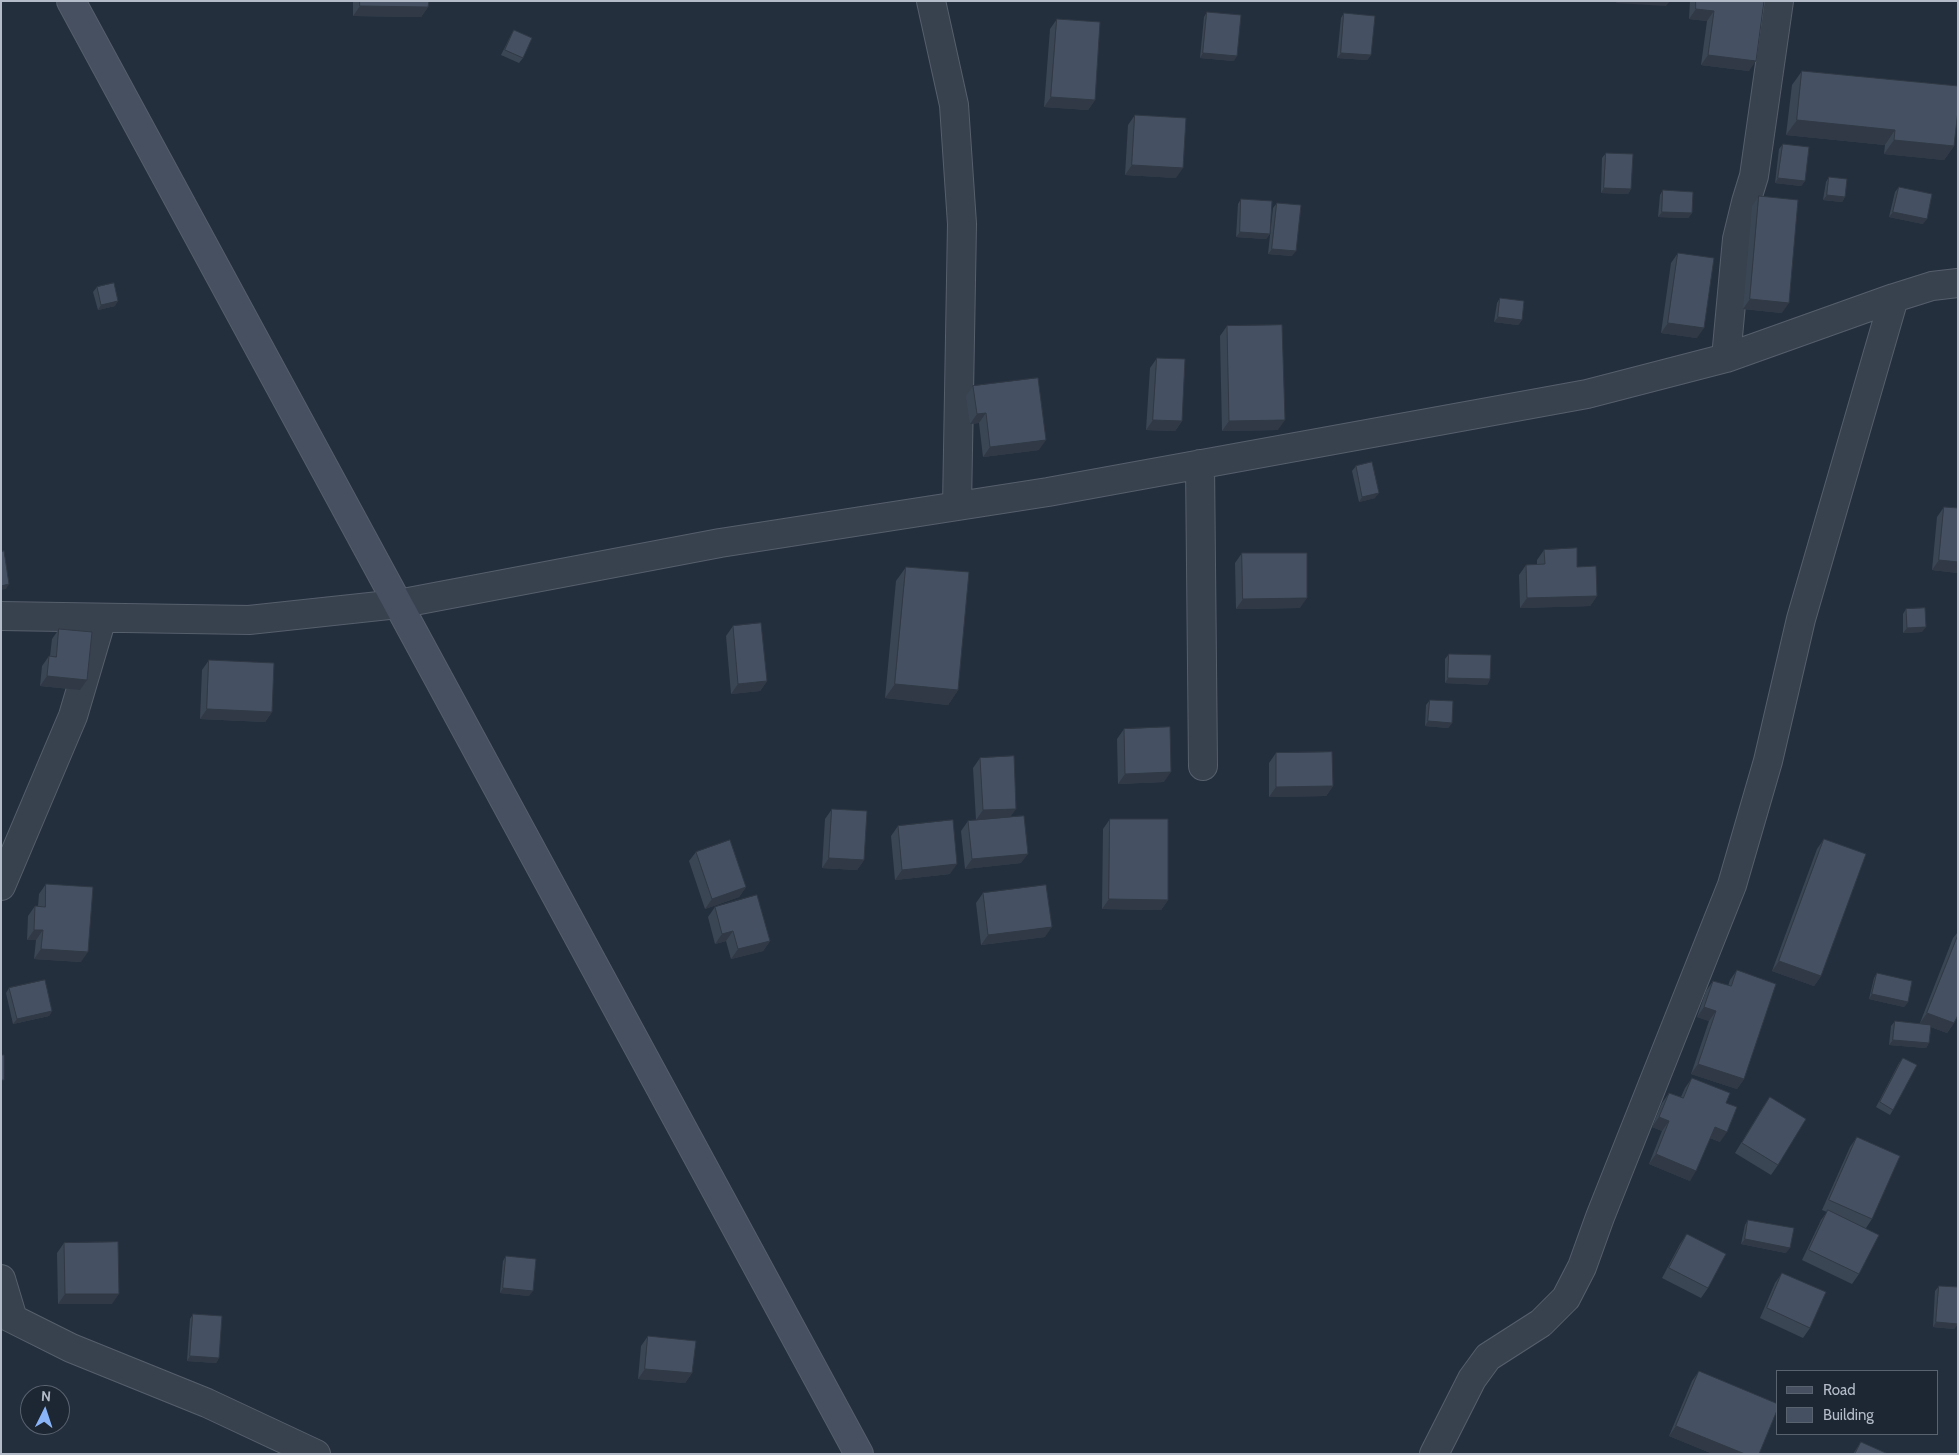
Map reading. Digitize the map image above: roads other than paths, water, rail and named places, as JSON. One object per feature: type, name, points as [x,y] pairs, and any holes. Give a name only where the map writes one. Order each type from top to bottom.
[{"type":"street","points":[[71,1],[859,1454]]},
{"type":"street","points":[[931,1],[954,105],[962,224],[957,506]]},
{"type":"street","points":[[1726,358],[1737,240],[1754,176],[1779,1]]},
{"type":"street","points":[[1,616],[249,620],[398,604],[720,543],[957,506],[1587,394],[1726,358],[1894,298],[1932,286],[1958,282]]},
{"type":"street","points":[[1434,1454],[1472,1379],[1488,1357],[1541,1323],[1566,1298],[1582,1267],[1600,1217],[1732,885],[1768,761],[1802,619],[1894,298]]},
{"type":"street","points":[[1200,464],[1203,766]]},
{"type":"street","points":[[1,886],[73,716],[102,618]]},
{"type":"street","points":[[1,1279],[7,1316],[71,1348],[207,1403],[316,1454]]}]
